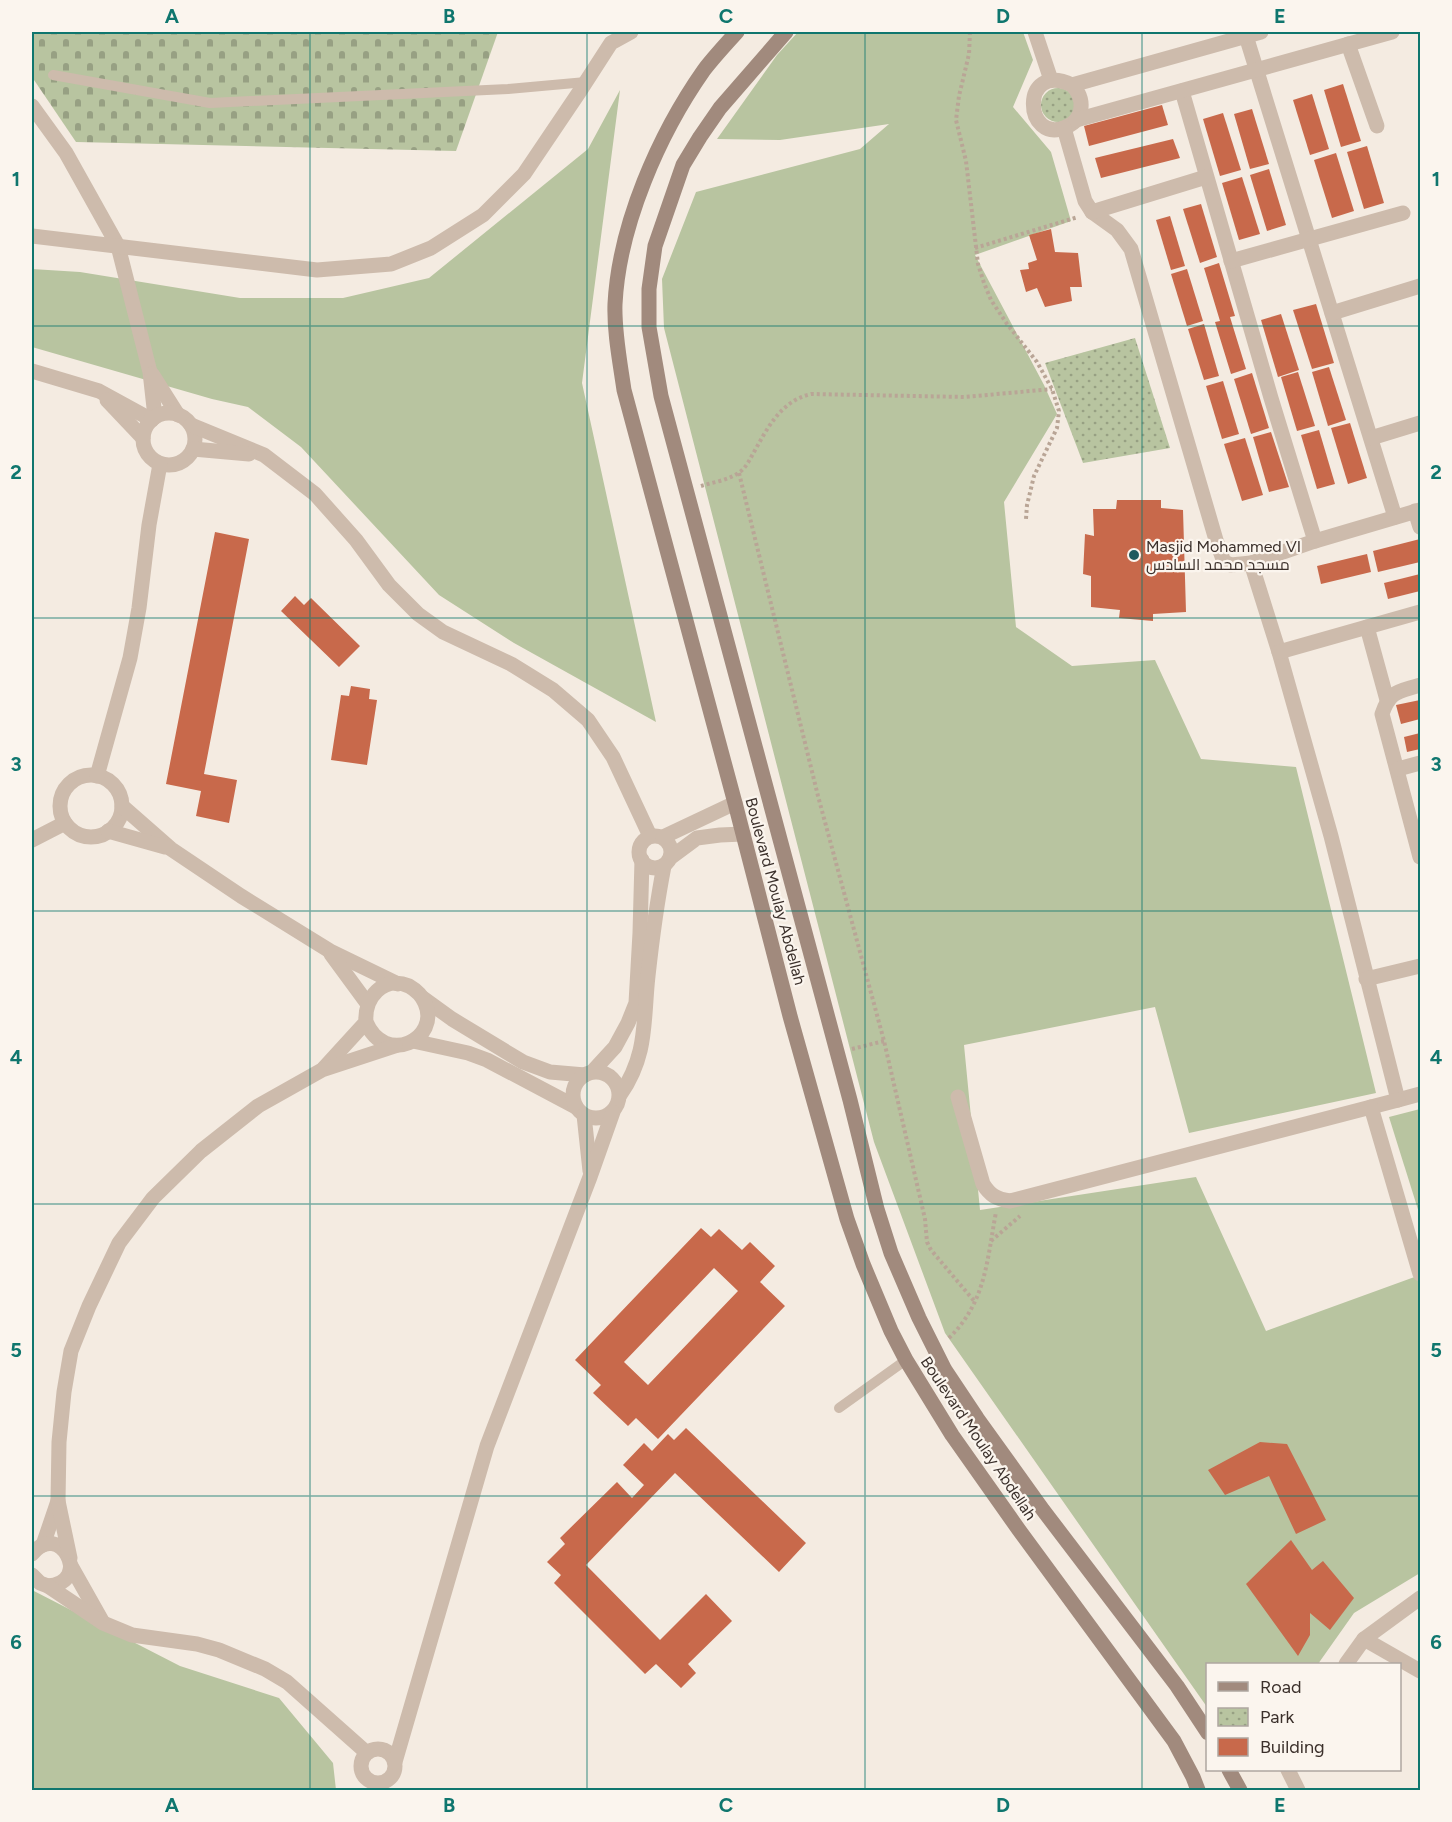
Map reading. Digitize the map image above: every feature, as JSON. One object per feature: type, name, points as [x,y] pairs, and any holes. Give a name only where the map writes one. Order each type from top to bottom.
[{"type":"main road","name":"Boulevard Moulay Abdellah","points":[[736,32],[705,69],[662,139],[628,226],[620,263],[615,305],[624,390],[790,1016],[847,1219],[863,1264],[891,1331],[906,1360],[959,1445],[1174,1741],[1198,1791]]},
{"type":"main road","name":"Boulevard Moulay Abdellah","points":[[786,32],[720,108],[700,137],[683,165],[655,246],[649,289],[649,327],[661,396],[877,1209],[891,1253],[919,1318],[945,1370],[1043,1510],[1177,1686],[1206,1730]]},
{"type":"main road","points":[[1230,1771],[1240,1791]]},
{"type":"street","points":[[32,236],[317,270],[391,264],[431,248],[483,215],[524,174],[611,43],[631,32]]},
{"type":"street","points":[[1035,32],[1050,80]]},
{"type":"street","points":[[1072,84],[1261,32]]},
{"type":"street","points":[[1070,124],[1080,115],[1082,102],[1078,91],[1072,84],[1062,80],[1050,80],[1039,87],[1032,103],[1033,112],[1042,124],[1052,129],[1070,124],[1258,69],[1392,32]]},
{"type":"street","points":[[1246,36],[1395,518]]},
{"type":"street","points":[[1348,44],[1377,126]]},
{"type":"street","points":[[1182,91],[1315,541]]},
{"type":"street","points":[[32,106],[66,153],[118,246],[150,372],[154,418]]},
{"type":"street","points":[[1070,124],[1085,201],[1092,212],[1117,230],[1131,249],[1224,562],[1231,565],[1251,562],[1418,511],[1420,527]]},
{"type":"street","points":[[1092,212],[1206,177]]},
{"type":"street","points":[[1231,261],[1403,213]]},
{"type":"street","points":[[1332,313],[1420,286]]},
{"type":"street","points":[[32,371],[99,391],[154,418]]},
{"type":"street","points":[[150,372],[178,415],[191,425],[264,455],[315,494],[356,540],[389,585],[418,614],[443,632],[511,664],[553,690],[588,720],[613,757],[656,837],[669,843],[672,850],[667,862],[652,936],[647,980],[646,1019],[636,1065],[613,1112],[487,1446],[406,1722],[395,1762],[393,1785],[382,1783],[369,1785],[361,1770],[370,1755],[406,1722]]},
{"type":"street","points":[[99,391],[143,438]]},
{"type":"street","points":[[178,415],[171,413],[154,418],[146,428],[143,438],[144,446],[147,454],[153,460],[168,465],[183,461],[193,449],[194,433],[191,425]]},
{"type":"street","points":[[1371,438],[1420,423]]},
{"type":"street","points":[[193,449],[264,455]]},
{"type":"street","points":[[97,776],[130,658],[160,464]]},
{"type":"street","points":[[1251,562],[1331,836],[1398,1100]]},
{"type":"street","points":[[1279,652],[1420,612]]},
{"type":"street","points":[[1367,627],[1387,700]]},
{"type":"street","points":[[1420,685],[1394,694],[1387,700],[1382,714],[1418,836],[1420,857]]},
{"type":"street","points":[[1398,769],[1420,763]]},
{"type":"street","points":[[86,775],[105,778],[112,783],[122,806],[120,816],[108,831],[90,836],[81,835],[65,823],[60,804],[62,793],[68,785],[76,778],[86,775]]},
{"type":"street","points":[[590,1177],[580,1111],[573,1100],[575,1085],[615,1047],[636,1003],[642,860],[639,849],[641,844],[735,803]]},
{"type":"street","points":[[122,806],[171,849],[330,951],[398,984],[408,986],[452,1019],[523,1062],[550,1072],[604,1073],[614,1079],[620,1095]]},
{"type":"street","points":[[32,840],[65,823]]},
{"type":"street","points":[[108,831],[171,849]]},
{"type":"street","points":[[642,860],[651,867],[667,862],[697,838],[742,834]]},
{"type":"street","points":[[330,951],[367,1003]]},
{"type":"street","points":[[1366,979],[1420,966]]},
{"type":"street","points":[[395,1046],[377,1039],[370,1031],[365,1013],[372,995],[380,988],[398,984]]},
{"type":"street","points":[[48,1586],[63,1581],[68,1574],[70,1562],[58,1501],[59,1443],[71,1351],[89,1306],[119,1244],[153,1198],[201,1151],[258,1106],[322,1070],[413,1041],[426,1026],[428,1016],[423,998]]},
{"type":"street","points":[[322,1070],[366,1022]]},
{"type":"street","points":[[413,1041],[468,1053],[487,1060],[596,1118],[613,1112]]},
{"type":"street","points":[[958,1097],[983,1184],[989,1193],[999,1200],[1010,1201],[1420,1094]]},
{"type":"street","points":[[1371,1107],[1420,1274]]},
{"type":"street","points":[[37,1549],[58,1501]]},
{"type":"street","points":[[37,1549],[51,1544],[66,1551],[103,1623]]},
{"type":"street","points":[[32,1577],[103,1623],[132,1635],[197,1644],[257,1665],[287,1682],[370,1755],[393,1756],[395,1762]]},
{"type":"street","points":[[1347,1663],[1364,1639],[1420,1598]]},
{"type":"street","points":[[1364,1639],[1420,1671]]},
{"type":"street","points":[[1288,1771],[1298,1791]]},
{"type":"lane","points":[[53,75],[210,103],[508,89],[586,82]]},
{"type":"lane","points":[[839,1408],[906,1360]]},
{"type":"path","points":[[970,32],[969,54],[956,120],[966,161],[975,248],[991,300],[1037,362],[1052,389],[1059,411],[1058,428],[1034,476],[1026,519]]},
{"type":"path","points":[[975,248],[1092,212]]},
{"type":"path","points":[[686,491],[734,477],[739,473],[748,462],[769,424],[784,407],[801,396],[811,394],[965,397],[1052,389]]},
{"type":"path","points":[[739,473],[818,796],[884,1041],[925,1219],[927,1242],[935,1257],[975,1302]]},
{"type":"path","points":[[837,1053],[884,1041]]},
{"type":"path","points":[[949,1338],[967,1318],[975,1302],[982,1282],[999,1200]]},
{"type":"green space","points":[[32,32],[498,32],[456,151],[76,142],[32,77]]},
{"type":"green space","points":[[798,32],[1023,32],[1033,60],[1013,107],[1051,152],[1071,221],[975,255],[1057,414],[1004,502],[1016,627],[1072,666],[1155,660],[1201,759],[1296,767],[1376,1093],[1189,1133],[1155,1007],[964,1045],[980,1210],[1196,1177],[1266,1331],[1420,1275],[1420,1573],[1354,1613],[1319,1663],[1206,1663],[1206,1706],[945,1333],[874,1142],[664,328],[662,279],[696,192],[860,149],[889,124],[780,140],[717,139],[777,55]]},
{"type":"green space","points":[[1058,88],[1070,93],[1075,105],[1070,117],[1058,122],[1046,117],[1041,105],[1046,93]]},
{"type":"green space","points":[[620,90],[582,383],[656,722],[514,643],[439,595],[301,447],[248,407],[212,399],[32,347],[32,269],[80,272],[240,298],[343,298],[429,278],[588,149]]},
{"type":"green space","points":[[1135,338],[1170,448],[1083,463],[1045,363]]},
{"type":"green space","points":[[1420,1109],[1420,1216],[1389,1117]]},
{"type":"green space","points":[[32,1590],[180,1666],[279,1698],[333,1763],[336,1790],[32,1790]]},
{"type":"building","points":[[1343,84],[1361,141],[1341,147],[1324,90]]},
{"type":"building","points":[[1312,94],[1329,149],[1310,155],[1293,100]]},
{"type":"building","points":[[1162,105],[1168,125],[1089,146],[1084,126]]},
{"type":"building","points":[[1252,109],[1269,164],[1250,169],[1234,114]]},
{"type":"building","points":[[1223,113],[1241,170],[1220,176],[1203,119]]},
{"type":"building","points":[[1173,139],[1180,158],[1101,178],[1095,158]]},
{"type":"building","points":[[1367,146],[1384,203],[1364,209],[1347,152]]},
{"type":"building","points":[[1336,153],[1354,211],[1332,218],[1314,160]]},
{"type":"building","points":[[1269,169],[1286,225],[1267,231],[1250,175]]},
{"type":"building","points":[[1242,177],[1260,234],[1239,240],[1222,183]]},
{"type":"building","points":[[1201,204],[1217,257],[1200,263],[1183,209]]},
{"type":"building","points":[[1170,216],[1185,266],[1171,270],[1156,220]]},
{"type":"building","points":[[1051,229],[1055,252],[1078,253],[1082,287],[1070,287],[1072,301],[1045,307],[1037,288],[1026,292],[1020,270],[1029,269],[1028,263],[1037,260],[1029,235]]},
{"type":"building","points":[[1219,263],[1235,316],[1230,317],[1246,369],[1231,374],[1215,322],[1220,321],[1204,268]]},
{"type":"building","points":[[1187,269],[1203,321],[1187,326],[1171,274]]},
{"type":"building","points":[[1316,304],[1334,363],[1312,369],[1293,310]]},
{"type":"building","points":[[1281,314],[1299,370],[1278,377],[1261,320]]},
{"type":"building","points":[[1204,324],[1219,376],[1204,380],[1188,329]]},
{"type":"building","points":[[1329,367],[1346,420],[1328,426],[1312,372]]},
{"type":"building","points":[[1298,372],[1315,426],[1297,431],[1281,377]]},
{"type":"building","points":[[1252,373],[1269,428],[1251,434],[1234,379]]},
{"type":"building","points":[[1223,381],[1239,434],[1222,439],[1206,386]]},
{"type":"building","points":[[1350,423],[1367,478],[1348,484],[1331,428]]},
{"type":"building","points":[[1319,430],[1335,484],[1317,489],[1301,435]]},
{"type":"building","points":[[1271,432],[1289,487],[1269,492],[1253,437]]},
{"type":"building","points":[[1245,438],[1263,495],[1242,501],[1224,444]]},
{"type":"building","name":"Masjid Mohammed VI مسجد محمد السادس","points":[[1117,500],[1161,500],[1161,508],[1183,510],[1186,612],[1153,614],[1153,621],[1119,618],[1120,610],[1091,607],[1091,576],[1083,574],[1085,534],[1094,536],[1093,509],[1116,509]]},
{"type":"building","points":[[215,532],[249,539],[204,774],[237,780],[229,823],[196,816],[201,791],[166,784]]},
{"type":"building","points":[[1420,539],[1420,562],[1378,572],[1373,551]]},
{"type":"building","points":[[1367,554],[1371,572],[1321,584],[1317,566]]},
{"type":"building","points":[[1420,574],[1420,591],[1388,599],[1384,583]]},
{"type":"building","points":[[295,596],[304,605],[311,598],[360,646],[339,667],[281,611]]},
{"type":"building","points":[[351,686],[370,689],[369,699],[377,700],[367,765],[331,760],[341,695],[349,696]]},
{"type":"building","points":[[1420,700],[1420,719],[1401,724],[1396,705]]},
{"type":"building","points":[[1420,733],[1420,749],[1407,752],[1404,737]]},
{"type":"building","points":[[701,1228],[711,1237],[719,1229],[742,1250],[750,1242],[775,1266],[760,1282],[785,1306],[658,1439],[636,1418],[628,1426],[593,1393],[601,1385],[575,1360]],"holes":[[[714,1268],[738,1291],[648,1385],[624,1362]]]},
{"type":"building","points":[[686,1428],[806,1543],[779,1572],[675,1473],[586,1565],[660,1640],[706,1594],[732,1621],[688,1664],[696,1673],[681,1688],[656,1664],[645,1674],[554,1583],[561,1575],[547,1562],[565,1544],[560,1538],[617,1482],[632,1498],[644,1485],[623,1465],[644,1443],[652,1451],[668,1434],[674,1440]]},
{"type":"building","points":[[1260,1442],[1287,1444],[1326,1520],[1296,1534],[1269,1476],[1225,1495],[1208,1470]]},
{"type":"building","points":[[1291,1540],[1312,1570],[1323,1561],[1354,1598],[1330,1630],[1310,1613],[1310,1635],[1298,1656],[1246,1584]]},
{"type":"place","name":"Masjid Mohammed VI مسجد محمد السادس","points":[[1134,555]]}]
